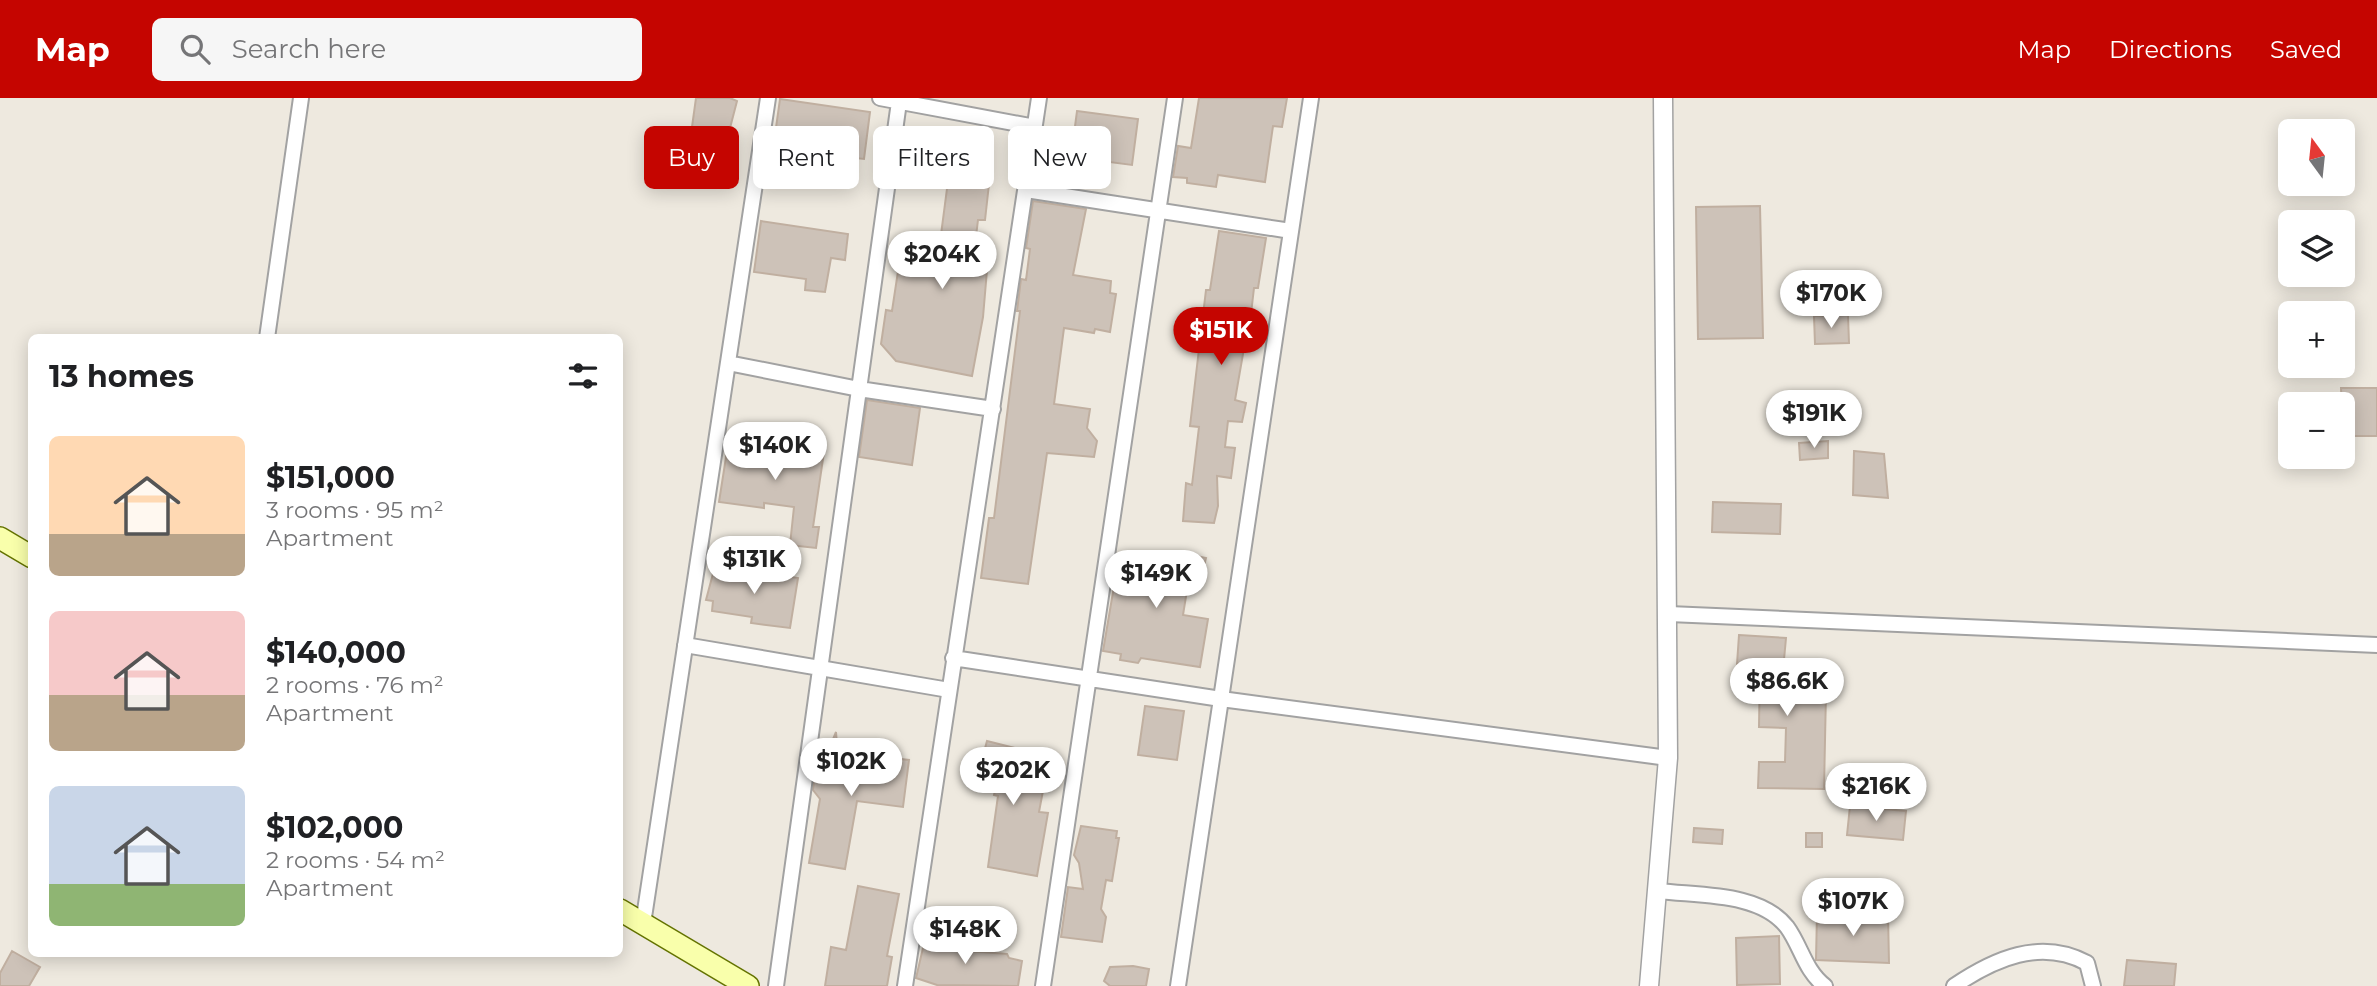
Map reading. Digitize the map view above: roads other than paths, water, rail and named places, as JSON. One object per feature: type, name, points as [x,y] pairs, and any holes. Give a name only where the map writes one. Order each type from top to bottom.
[{"type":"main road","points":[[0,538],[28,555]]},
{"type":"main road","points":[[623,912],[748,986]]},
{"type":"street","points":[[268,334],[301,98]]},
{"type":"street","points":[[643,924],[768,98]]},
{"type":"street","points":[[880,98],[1030,126]]},
{"type":"street","points":[[1035,126],[1039,98]]},
{"type":"street","points":[[1043,986],[1175,98]]},
{"type":"street","points":[[1178,986],[1311,98]]},
{"type":"street","points":[[1649,986],[1668,758],[1663,98]]},
{"type":"street","points":[[776,986],[900,102]]},
{"type":"street","points":[[905,986],[1026,190],[1291,231]]},
{"type":"street","points":[[728,363],[859,389],[993,409]]},
{"type":"street","points":[[1669,614],[2377,645]]},
{"type":"street","points":[[685,645],[949,690]]},
{"type":"street","points":[[953,658],[1221,699],[1668,758]]},
{"type":"street","points":[[1659,891],[1755,904],[1773,912],[1788,929],[1809,970],[1825,986]]},
{"type":"street","points":[[1954,986],[1981,968],[2008,956],[2035,951],[2069,953],[2087,962],[2093,986]]}]
